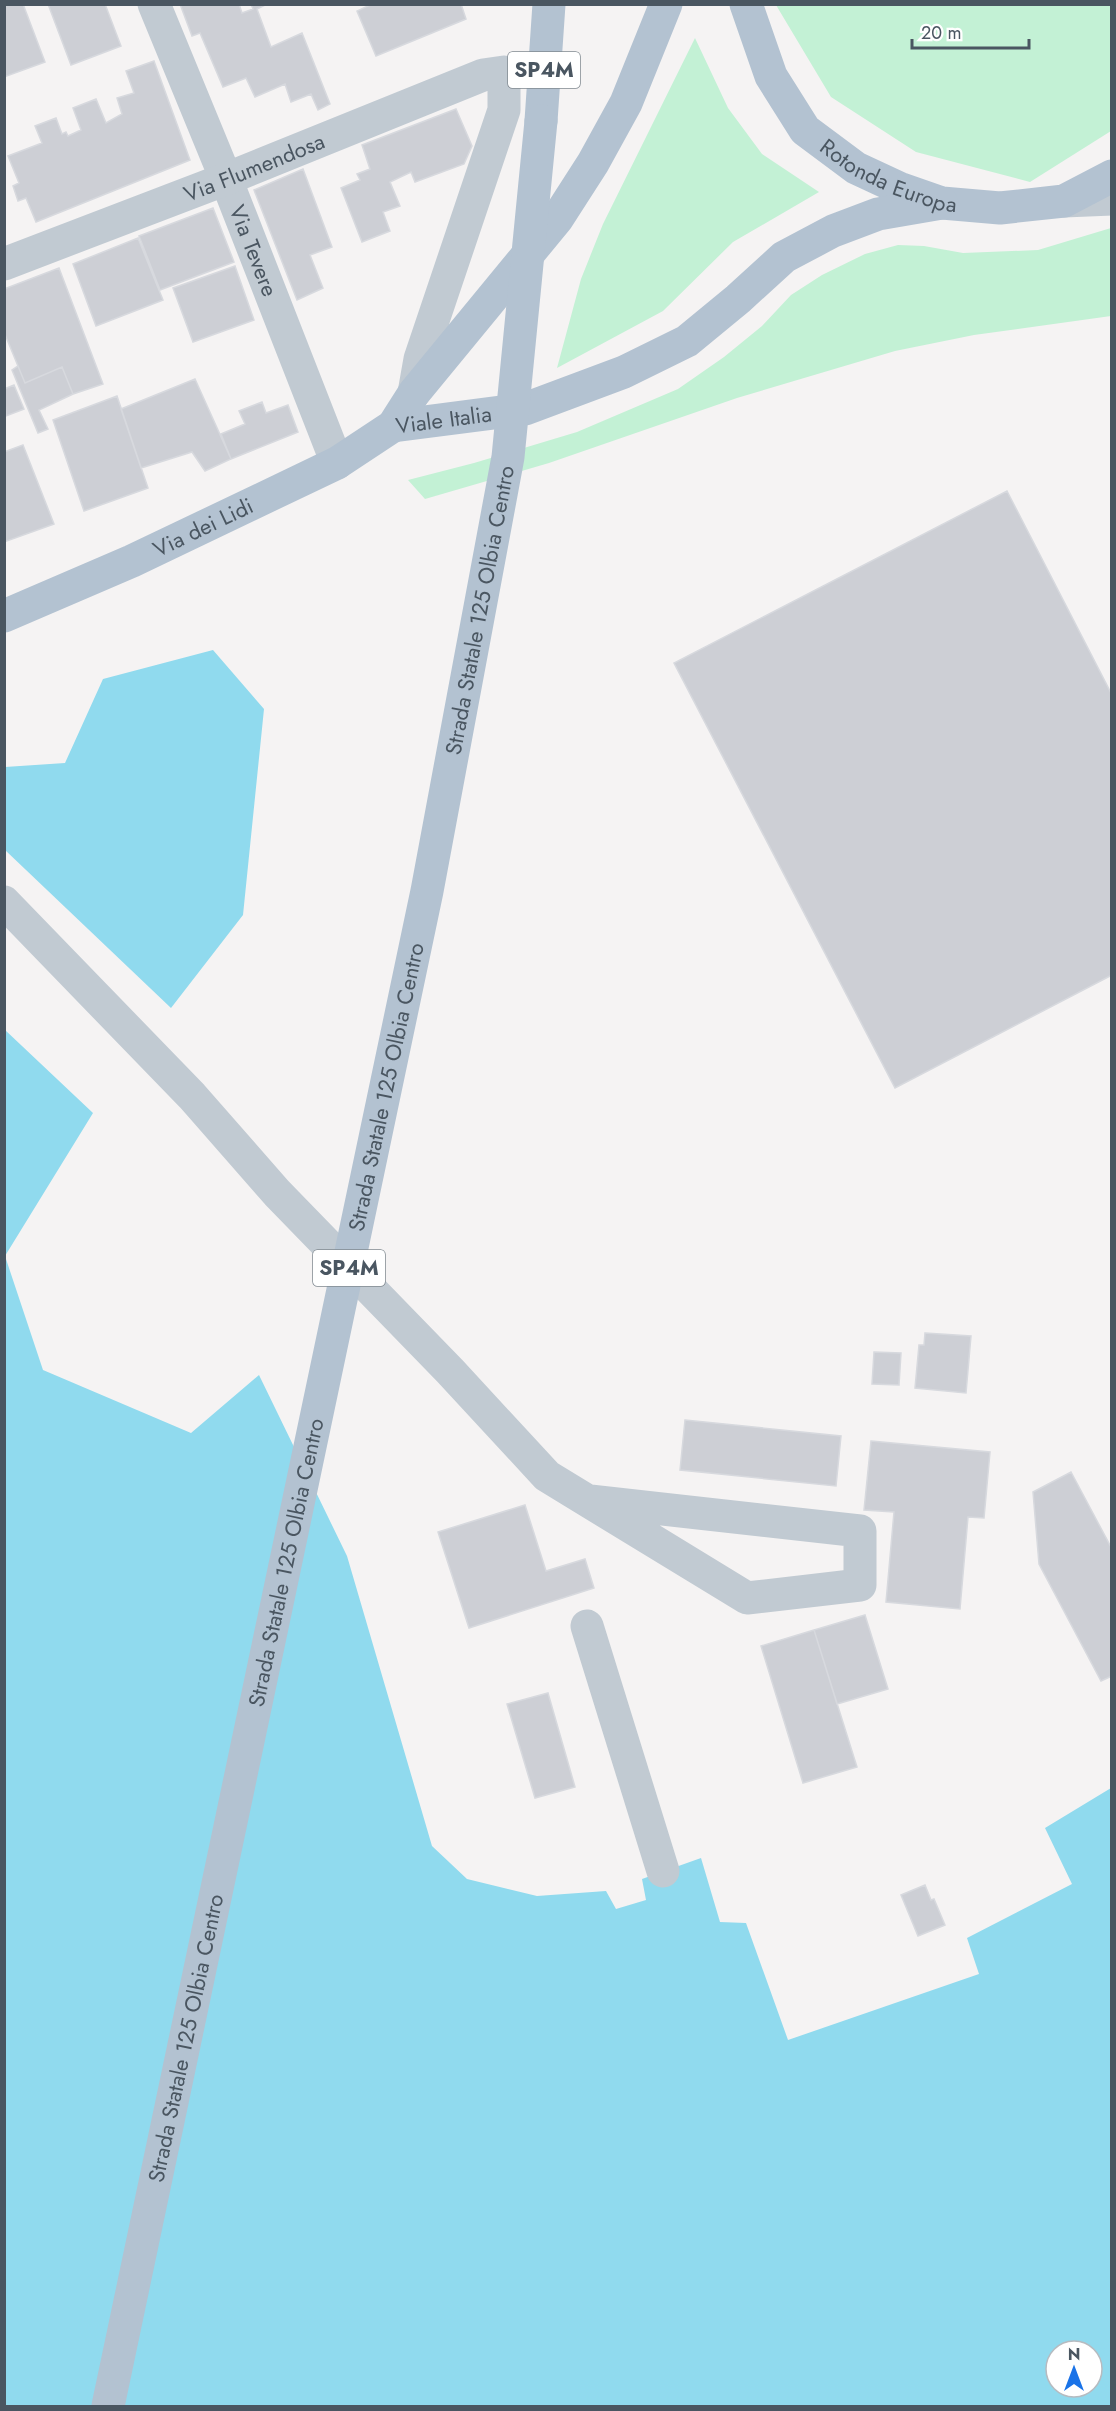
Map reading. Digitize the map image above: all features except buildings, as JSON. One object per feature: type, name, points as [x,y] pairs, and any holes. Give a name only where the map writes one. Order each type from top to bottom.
[{"type":"main road","name":"Strada Statale 125 Olbia Centro","points":[[108,2406],[425,903],[508,457],[549,4]]},
{"type":"main road","name":"Viale Italia","points":[[393,426],[414,393],[557,219],[593,163],[626,103],[666,4]]},
{"type":"main road","name":"Rotonda Europa","points":[[746,4],[771,76],[805,130],[856,168],[899,188],[942,203],[1000,208],[1064,201],[1112,176]]},
{"type":"main road","name":"Viale Italia","points":[[393,426],[525,409],[624,372],[687,341],[738,299],[784,256],[833,231],[878,214],[942,203]]},
{"type":"main road","name":"Via dei Lidi","points":[[4,616],[132,561],[337,463],[393,426]]},
{"type":"street","name":"Via Tevere","points":[[154,4],[226,178],[337,463]]},
{"type":"street","name":"Via Flumendosa","points":[[4,264],[483,75],[504,72],[504,110],[420,359],[414,393]]},
{"type":"street","points":[[1064,201],[1112,199]]},
{"type":"street","points":[[4,902],[192,1096],[277,1193],[450,1371],[547,1476],[747,1598],[861,1585],[861,1531],[590,1501]]},
{"type":"street","points":[[587,1626],[663,1871]]},
{"type":"green space","points":[[776,5],[1111,5],[1111,131],[1030,182],[916,152],[831,97]]},
{"type":"green space","points":[[695,38],[728,108],[762,154],[819,192],[733,242],[663,311],[557,368],[581,279],[603,224]]},
{"type":"green space","points":[[1111,228],[1111,316],[974,335],[895,351],[737,398],[549,463],[425,499],[408,480],[577,432],[678,389],[724,357],[762,326],[791,295],[822,275],[865,254],[898,245],[924,246],[963,253],[1038,250]]},
{"type":"water","points":[[213,650],[264,709],[243,915],[171,1008],[5,850],[5,767],[65,763],[103,679]]},
{"type":"water","points":[[4,1029],[93,1113],[5,1256],[43,1370],[191,1433],[259,1375],[347,1556],[432,1846],[467,1879],[537,1896],[606,1891],[616,1909],[646,1900],[642,1879],[701,1858],[720,1922],[746,1923],[788,2040],[979,1974],[967,1938],[1072,1884],[1045,1828],[1111,1788],[1111,2406],[5,2406]]}]
